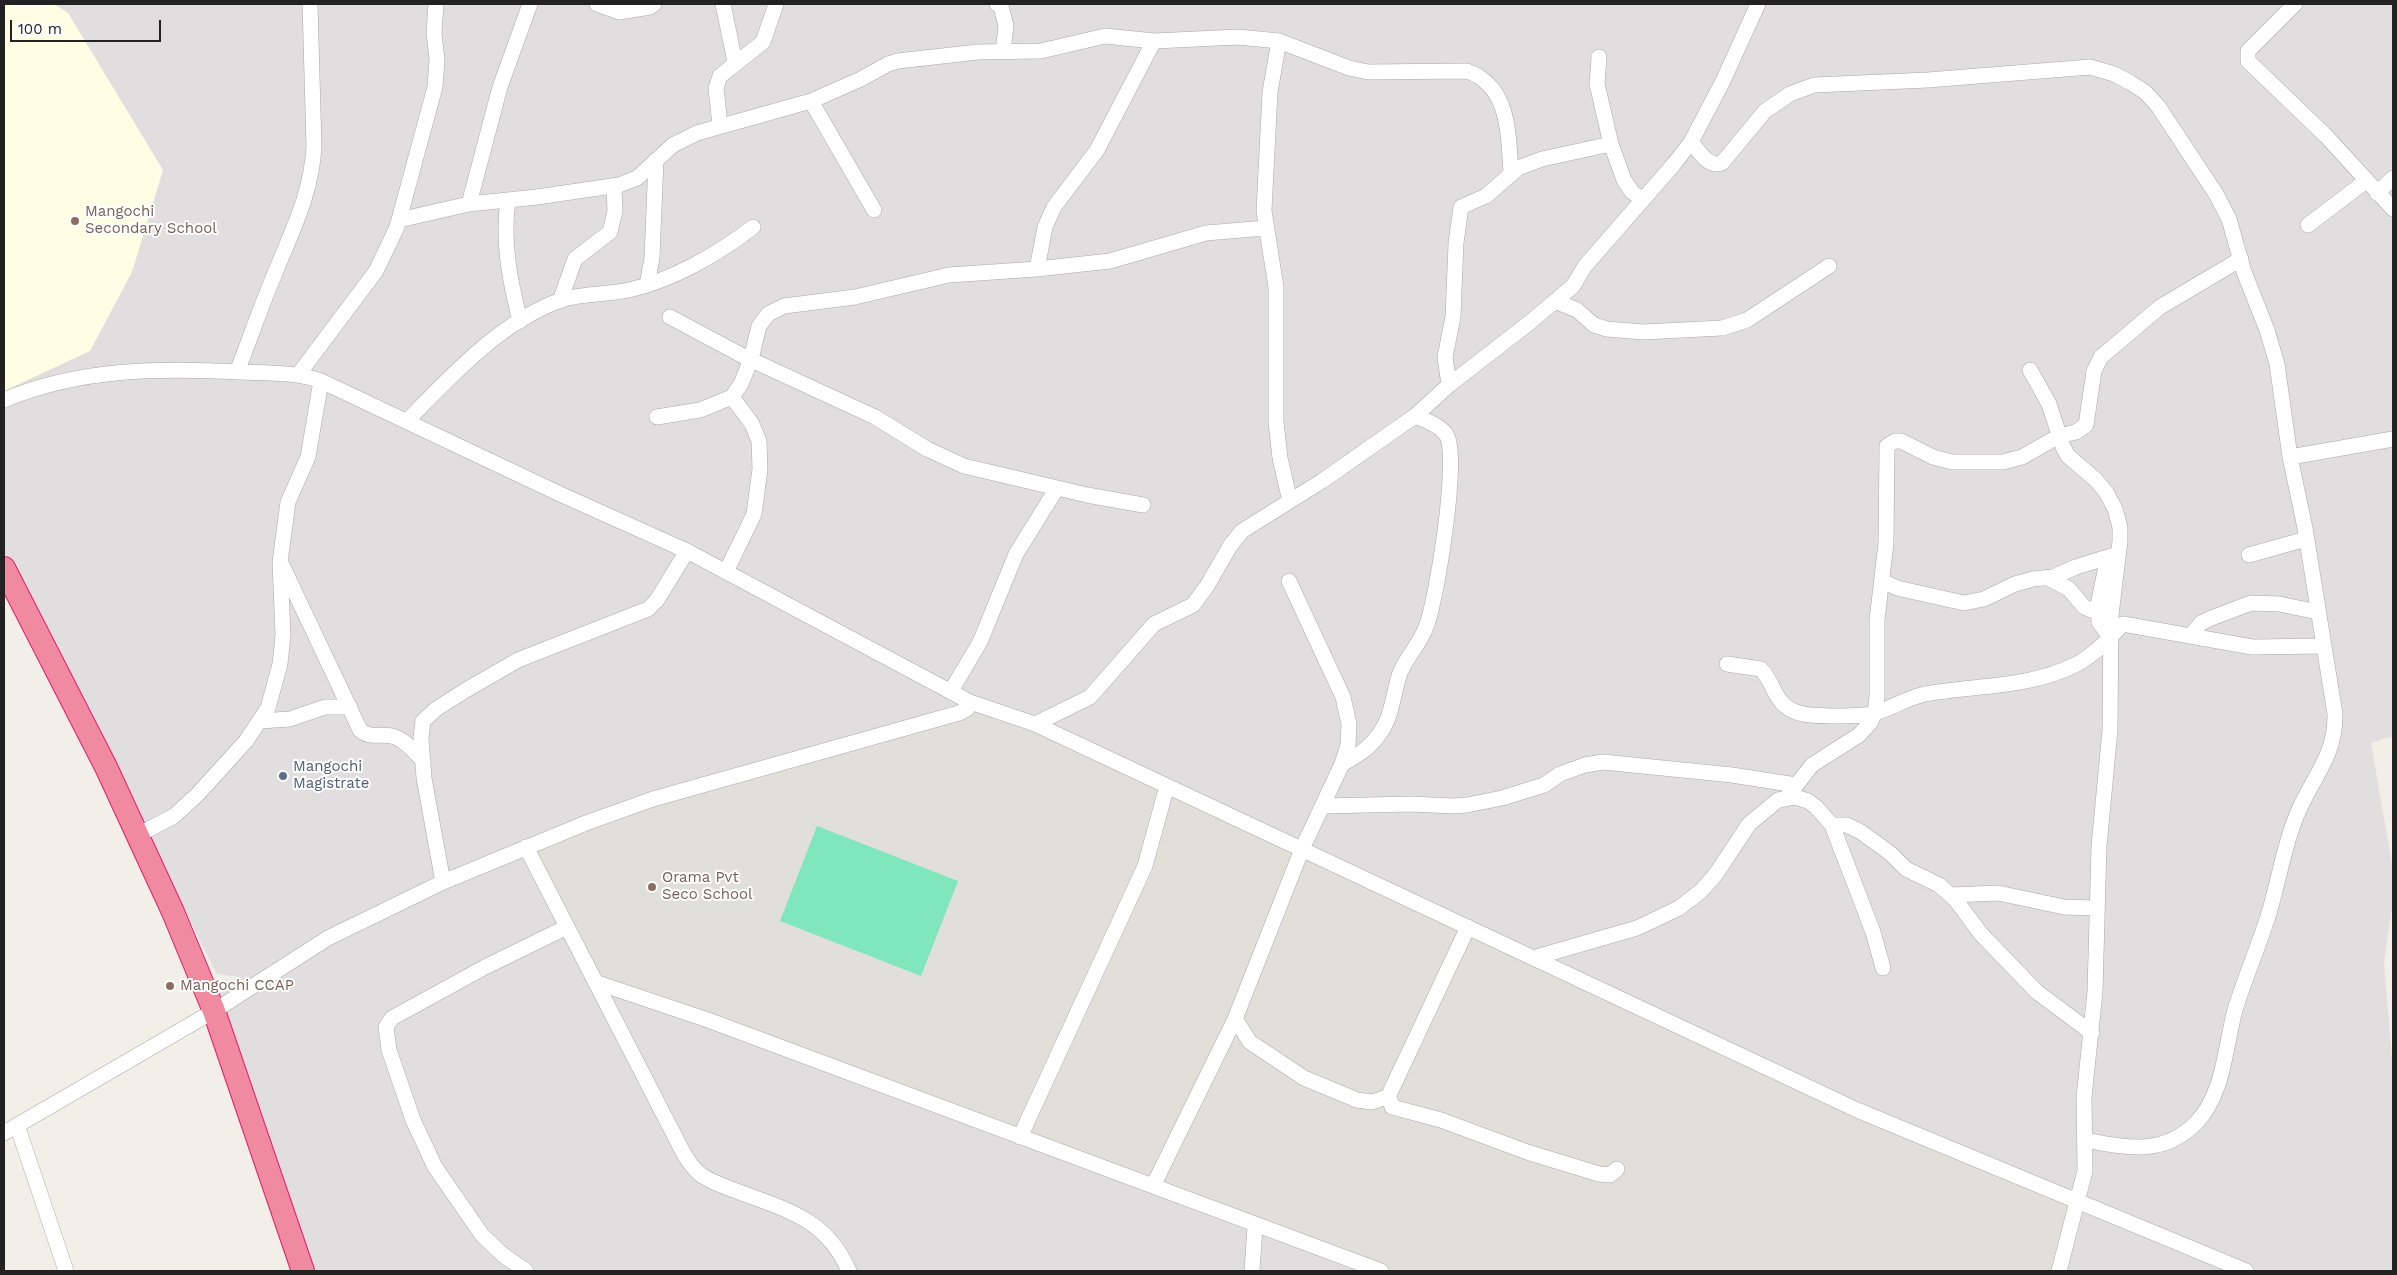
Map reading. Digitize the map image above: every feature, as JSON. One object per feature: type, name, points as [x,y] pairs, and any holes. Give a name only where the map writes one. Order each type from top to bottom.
[{"type":"highway","points":[[4,568],[106,767],[138,835],[214,1011],[303,1271]]},
{"type":"street","points":[[237,372],[302,208],[313,170],[314,131],[310,4]]},
{"type":"street","points":[[298,375],[376,271],[399,220],[434,87],[437,60],[434,33],[436,4]]},
{"type":"street","points":[[469,204],[500,87],[530,4]]},
{"type":"street","points":[[597,4],[619,12],[650,7],[654,4]]},
{"type":"street","points":[[724,4],[736,62]]},
{"type":"street","points":[[720,126],[716,88],[720,76],[764,42],[776,4]]},
{"type":"street","points":[[997,4],[1001,6],[1005,16],[1003,52]]},
{"type":"street","points":[[1035,724],[1090,697],[1154,624],[1188,608],[1197,601],[1230,546],[1242,531],[1416,416],[1449,385],[1573,286],[1585,266],[1692,142],[1723,81],[1758,4]]},
{"type":"street","points":[[2295,4],[2248,51],[2248,61],[2326,136],[2393,209]]},
{"type":"street","points":[[399,220],[469,204],[614,186],[637,178],[674,146],[697,133],[811,101],[862,79],[894,62],[978,52],[1040,51],[1105,36],[1154,42],[1238,37],[1279,42],[1349,68],[1368,72],[1467,72],[1476,74],[1491,87],[1502,103],[1511,172]]},
{"type":"street","points":[[1037,269],[1045,226],[1054,207],[1097,150],[1154,42]]},
{"type":"street","points":[[1279,42],[1272,75],[1264,201],[1278,315],[1275,387],[1276,422],[1280,458],[1290,501]]},
{"type":"street","points":[[1599,57],[1597,84],[1611,144],[1627,186],[1643,200]]},
{"type":"street","points":[[1692,142],[1710,163],[1717,165],[1722,163],[1765,110],[1790,94],[1814,85],[1928,80],[2090,67],[2114,74],[2131,83],[2145,92],[2158,106],[2229,219],[2253,297],[2267,330],[2277,364],[2290,457],[2324,646],[2334,714],[2334,739],[2325,764],[2308,792],[2294,823],[2258,949],[2238,998],[2214,1096],[2206,1111],[2195,1124],[2180,1135],[2159,1145],[2139,1148],[2086,1140]]},
{"type":"street","points":[[811,101],[874,210]]},
{"type":"street","points":[[1449,385],[1445,357],[1452,317],[1460,210],[1466,204],[1489,194],[1511,172],[1542,159],[1611,144]]},
{"type":"street","points":[[646,285],[652,258],[656,160]]},
{"type":"street","points":[[2377,193],[2393,178]]},
{"type":"street","points":[[2308,225],[2366,181]]},
{"type":"street","points":[[560,301],[575,259],[610,232],[615,211],[614,186]]},
{"type":"street","points":[[508,200],[505,222],[508,270],[520,321]]},
{"type":"street","points":[[407,421],[436,391],[484,348],[520,321],[560,301],[580,295],[626,291],[646,285],[729,245],[753,227]]},
{"type":"street","points":[[657,417],[700,410],[732,397],[741,384],[751,359],[759,326],[768,314],[784,306],[855,297],[949,275],[1037,269],[1110,261],[1206,233],[1266,228]]},
{"type":"street","points":[[1533,958],[1637,928],[1679,908],[1701,891],[1716,874],[1749,824],[1791,791],[1812,765],[1859,735],[1870,723],[1875,713],[1877,696],[1877,620],[1886,543],[1886,448],[1889,444],[1901,441],[1933,456],[1952,462],[1983,463],[2022,457],[2059,436],[2076,432],[2086,425],[2094,371],[2101,356],[2160,307],[2241,259]]},
{"type":"street","points":[[1555,301],[1577,310],[1594,325],[1607,329],[1643,332],[1722,328],[1747,320],[1829,266]]},
{"type":"street","points":[[670,317],[751,359],[875,418],[948,460],[964,466],[1057,488],[1143,505]]},
{"type":"street","points":[[4,400],[59,381],[104,373],[152,370],[298,375],[321,381],[686,551],[970,702],[1035,724],[1858,1110],[2246,1271]]},
{"type":"street","points":[[2030,370],[2049,404],[2059,436],[2068,456],[2096,480],[2106,492],[2115,509],[2120,527],[2099,613],[2099,622],[2110,637]]},
{"type":"street","points":[[138,835],[174,816],[197,795],[246,741],[260,721],[274,691],[280,664],[284,620],[280,562],[288,502],[308,457],[321,381]]},
{"type":"street","points":[[726,572],[754,514],[760,469],[759,441],[752,424],[732,397]]},
{"type":"street","points":[[1342,764],[1370,746],[1385,724],[1400,672],[1426,627],[1435,598],[1450,476],[1449,444],[1443,431],[1416,416]]},
{"type":"street","points":[[2290,457],[2393,439]]},
{"type":"street","points":[[951,691],[980,642],[1016,554],[1057,488]]},
{"type":"street","points":[[2249,555],[2306,539]]},
{"type":"street","points":[[443,882],[429,813],[423,761],[421,728],[423,721],[430,714],[466,690],[518,660],[648,609],[657,600],[686,551]]},
{"type":"street","points":[[1882,580],[1897,588],[1964,603],[1984,599],[2033,579],[2048,578],[2076,566],[2113,556]]},
{"type":"street","points":[[2059,1271],[2085,1171],[2084,1097],[2092,1033],[2099,846],[2110,730],[2110,637],[2113,556]]},
{"type":"street","points":[[280,562],[350,708],[364,733],[395,737],[409,746],[423,761]]},
{"type":"street","points":[[2048,578],[2069,589],[2084,607],[2099,613]]},
{"type":"street","points":[[1153,1186],[1234,1019],[1302,849],[1342,764],[1350,734],[1343,697],[1289,581]]},
{"type":"street","points":[[2191,635],[2201,623],[2251,603],[2279,604],[2318,612]]},
{"type":"street","points":[[1727,664],[1761,669],[1779,701],[1799,713],[1856,715],[1875,713],[1922,695],[2006,684],[2054,672],[2076,664],[2093,654],[2123,624],[2252,647],[2324,646]]},
{"type":"street","points":[[4,1133],[214,1011],[328,938],[443,882],[526,847],[652,799],[959,714],[968,709],[970,702]]},
{"type":"street","points":[[260,721],[290,719],[325,707],[350,708]]},
{"type":"street","points":[[1323,806],[1467,805],[1502,798],[1544,785],[1560,774],[1585,765],[1611,761],[1662,769],[1732,775],[1791,791],[1808,801],[1826,816],[1832,825],[1873,932],[1883,968]]},
{"type":"street","points":[[1020,1137],[1145,866],[1167,786]]},
{"type":"street","points":[[1832,825],[1847,825],[1861,832],[1906,869],[1933,881],[1951,895],[1981,934],[2037,992],[2092,1033]]},
{"type":"street","points":[[526,847],[670,1127],[694,1168],[720,1185],[798,1214],[814,1224],[838,1250],[849,1271]]},
{"type":"street","points":[[1951,895],[1998,893],[2064,907],[2096,908]]},
{"type":"street","points":[[526,1271],[503,1255],[482,1235],[435,1168],[400,1085],[389,1050],[386,1027],[392,1018],[485,967],[567,927]]},
{"type":"street","points":[[1387,1099],[1468,927]]},
{"type":"street","points":[[595,982],[708,1020],[1255,1226],[1381,1271]]},
{"type":"street","points":[[1234,1019],[1250,1042],[1304,1078],[1358,1100],[1372,1102],[1384,1098],[1387,1099]]},
{"type":"street","points":[[1387,1099],[1392,1107],[1441,1120],[1527,1152],[1583,1170],[1610,1175],[1617,1169]]},
{"type":"street","points":[[17,1125],[66,1271]]},
{"type":"street","points":[[1252,1271],[1255,1226]]},
{"type":"shaded area","points":[[4,4],[2393,4],[2393,736],[2371,743],[2393,870],[2393,901],[2384,962],[2393,1072],[2393,1271],[305,1271],[217,988],[240,977],[217,974],[4,552]]},
{"type":"shaded area","name":"Mangochi Secondary School","points":[[4,4],[54,4],[68,13],[163,170],[132,272],[90,351],[4,391]]},
{"type":"shaded area","points":[[1005,708],[2072,1202],[2057,1271],[1393,1271],[1158,1182],[598,976],[530,847],[636,796],[965,714]]},
{"type":"green space","points":[[817,826],[958,881],[921,976],[780,921]]},
{"type":"place","name":"Mangochi Secondary School","points":[[75,221]]},
{"type":"place","name":"Mangochi Magistrate","points":[[283,776]]},
{"type":"place","name":"Orama Pvt Seco School","points":[[652,887]]},
{"type":"place","name":"Mangochi CCAP","points":[[170,986]]}]
